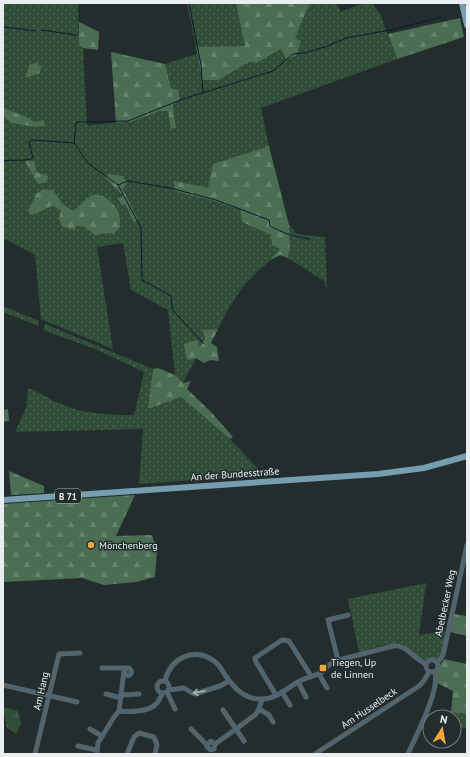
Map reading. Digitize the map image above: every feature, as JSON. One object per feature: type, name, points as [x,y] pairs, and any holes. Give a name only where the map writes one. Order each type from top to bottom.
[{"type":"main road","points":[[462,3],[467,25]]},
{"type":"main road","name":"An der Bundesstraße","points":[[3,500],[378,474],[424,468],[467,456]]},
{"type":"street","name":"Abelbecker Weg","points":[[408,754],[434,694],[435,672],[438,667],[437,663],[443,655],[467,545]]},
{"type":"street","points":[[338,660],[328,620],[348,615]]},
{"type":"street","points":[[276,695],[255,658],[282,640],[289,641],[311,676]]},
{"type":"street","points":[[165,681],[167,673],[173,664],[184,657],[197,654],[205,656],[220,666],[229,681],[239,692],[247,696],[262,699],[276,695],[298,682],[319,674],[329,664],[338,660],[398,645],[404,648],[418,661],[426,664]]},
{"type":"street","name":"Am Hang","points":[[35,754],[59,654],[80,653]]},
{"type":"street","points":[[426,664],[431,660],[437,663]]},
{"type":"street","points":[[426,664],[426,669],[429,672],[435,672]]},
{"type":"street","points":[[78,746],[96,752],[98,743],[119,711],[126,670],[102,668]]},
{"type":"street","name":"Am Husselbeck","points":[[315,754],[419,686],[429,672]]},
{"type":"street","points":[[319,674],[327,688]]},
{"type":"street","points":[[119,711],[134,711],[151,708],[158,703],[166,692],[169,686],[165,681]]},
{"type":"street","points":[[165,681],[160,682],[157,686],[157,690],[166,692],[184,688],[196,694],[220,686],[229,681]]},
{"type":"street","points":[[298,682],[306,697]]},
{"type":"street","points":[[3,685],[77,702]]},
{"type":"street","points":[[166,692],[175,709]]},
{"type":"street","points":[[282,692],[290,705]]},
{"type":"street","points":[[106,694],[121,696],[139,694]]},
{"type":"street","points":[[191,729],[207,744],[208,749],[211,752],[215,744],[256,714],[262,699]]},
{"type":"street","points":[[259,709],[269,715],[273,722]]},
{"type":"street","points":[[223,710],[244,741]]},
{"type":"street","points":[[90,729],[102,736]]},
{"type":"street","points":[[127,754],[134,737],[139,733],[154,737],[157,745],[155,754]]},
{"type":"street","points":[[207,744],[210,742],[215,744]]},
{"type":"green space","points":[[3,3],[78,3],[79,45],[83,48],[87,125],[131,122],[159,111],[168,111],[171,129],[176,128],[173,104],[180,99],[178,90],[171,88],[165,64],[197,54],[202,80],[219,80],[249,62],[257,63],[281,49],[295,38],[310,3],[336,3],[341,12],[364,3],[372,3],[380,14],[397,59],[261,108],[269,146],[213,164],[216,201],[240,210],[242,222],[271,235],[280,249],[271,260],[246,283],[234,300],[218,329],[204,330],[205,339],[183,383],[175,375],[168,310],[131,290],[123,243],[97,247],[113,349],[41,319],[35,255],[3,238],[3,116],[11,123],[45,126],[44,120],[34,122],[27,117],[3,107]],"holes":[[[106,179],[127,183],[123,188],[138,219],[134,223],[125,203],[122,206],[118,200],[123,197]],[[53,190],[62,203],[73,211],[77,209],[84,201],[113,234],[104,233],[96,236],[84,227],[76,226],[75,230],[62,227],[59,219],[61,210],[52,206],[43,209]]]},
{"type":"green space","points":[[187,3],[236,3],[245,46],[196,47]]},
{"type":"green space","points":[[236,3],[310,3],[295,38],[301,41],[296,56],[286,59],[281,49],[257,63],[249,62],[219,80],[202,80],[196,47],[245,46]]},
{"type":"green space","points":[[460,18],[464,37],[397,59],[388,34]]},
{"type":"green space","points":[[79,22],[99,32],[98,50],[83,48],[79,45]]},
{"type":"green space","points":[[111,52],[165,64],[171,88],[178,90],[180,99],[173,105],[176,128],[171,129],[168,111],[159,111],[131,122],[116,123]]},
{"type":"green space","points":[[37,63],[41,67],[40,73],[25,78],[30,64]]},
{"type":"green space","points":[[3,107],[27,117],[34,122],[44,120],[45,126],[36,127],[11,123],[3,116]]},
{"type":"green space","points":[[269,146],[289,225],[290,248],[288,258],[280,255],[271,260],[280,249],[272,245],[271,235],[242,222],[240,210],[215,201],[175,191],[174,181],[208,188],[213,164]]},
{"type":"green space","points":[[25,161],[34,161],[37,172],[48,176],[47,182],[38,184]]},
{"type":"green space","points":[[108,174],[123,176],[127,183],[123,189],[138,219],[134,223],[125,204],[122,206],[118,199],[123,196],[106,179]]},
{"type":"green space","points":[[43,189],[53,190],[62,203],[73,211],[93,195],[100,195],[111,202],[118,211],[120,217],[120,227],[113,234],[104,233],[96,236],[84,227],[76,226],[75,230],[62,227],[59,219],[61,210],[52,206],[32,215],[28,211],[36,194]]},
{"type":"green space","points":[[289,225],[297,234],[325,237],[327,290],[324,281],[288,258],[290,248]]},
{"type":"green space","points":[[3,306],[39,321],[38,326],[3,312]]},
{"type":"green space","points":[[45,324],[153,369],[148,408],[181,397],[230,439],[264,475],[139,484],[143,429],[15,432],[26,408],[28,388],[78,410],[106,414],[134,415],[144,372],[95,349],[43,330]]},
{"type":"green space","points":[[218,329],[211,343],[217,347],[219,361],[210,360],[204,363],[196,358],[189,360],[186,358],[184,344],[197,340],[200,347],[205,339],[203,330]]},
{"type":"green space","points":[[158,368],[175,375],[183,383],[191,381],[187,389],[211,412],[233,437],[230,439],[181,397],[148,408],[153,369]]},
{"type":"green space","points":[[8,409],[9,421],[3,422],[3,410]]},
{"type":"green space","points":[[9,471],[44,486],[44,493],[11,495]]},
{"type":"green space","points":[[135,495],[116,536],[152,535],[157,551],[155,577],[136,582],[104,585],[82,578],[3,582],[3,504]]},
{"type":"green space","points":[[426,583],[419,635],[445,631],[441,655],[437,661],[431,659],[426,661],[423,660],[401,644],[383,645],[359,652],[348,599]]},
{"type":"green space","points":[[454,614],[467,616],[467,636],[450,632]]},
{"type":"green space","points":[[444,659],[467,664],[467,714],[462,713],[462,709],[451,709],[453,691],[437,683],[440,665]]},
{"type":"green space","points":[[3,707],[18,711],[21,724],[16,734],[7,728]]},
{"type":"green space","points":[[462,713],[467,714],[467,728],[462,728]]},
{"type":"waterway","points":[[189,3],[201,65],[203,93]]},
{"type":"waterway","points":[[204,344],[172,309],[171,296],[142,280],[141,228],[118,185],[88,163],[74,143],[76,122],[128,121],[183,99],[273,71],[293,54],[304,53],[328,46],[346,38],[390,30],[442,17]]},
{"type":"waterway","points":[[3,27],[36,31]]},
{"type":"waterway","points":[[42,30],[76,35]]},
{"type":"waterway","points":[[3,161],[26,160],[33,158],[29,142],[33,140],[74,143]]},
{"type":"waterway","points":[[118,185],[128,181],[170,188],[216,200],[269,220],[270,226],[280,231],[294,236],[310,239]]},
{"type":"place","name":"Mönchenberg","points":[[91,545]]},
{"type":"place","name":"Tiegen, Up de Linnen","points":[[323,668]]}]
